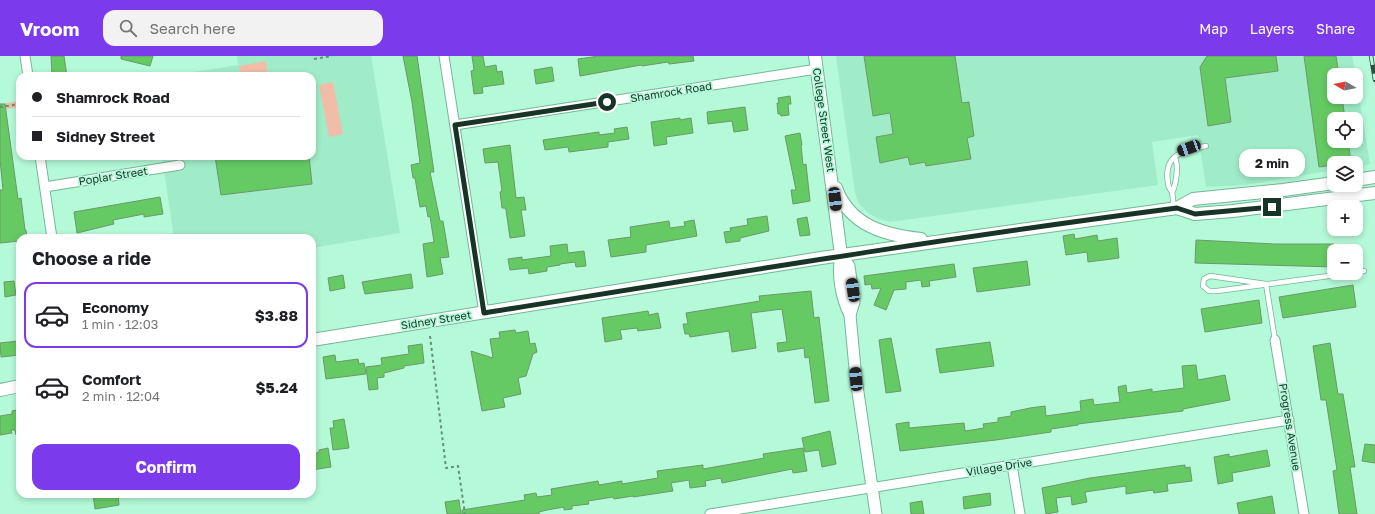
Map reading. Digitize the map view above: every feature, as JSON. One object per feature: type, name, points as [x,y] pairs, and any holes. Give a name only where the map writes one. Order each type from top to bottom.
[{"type":"main road","name":"College Street West","points":[[815,56],[842,255]]},
{"type":"main road","points":[[831,173],[839,196],[851,212],[872,228],[893,236],[936,240]]},
{"type":"main road","points":[[1363,179],[1375,177]]},
{"type":"main road","name":"Sidney Street","points":[[316,339],[936,240],[1175,208],[1193,199],[1327,184]]},
{"type":"main road","name":"Sidney Street","points":[[1175,208],[1195,214],[1233,211],[1375,194]]},
{"type":"main road","points":[[0,390],[16,387]]},
{"type":"street","points":[[25,56],[27,72]]},
{"type":"street","points":[[444,56],[484,313]]},
{"type":"street","name":"Shamrock Road","points":[[455,125],[817,69]]},
{"type":"street","points":[[41,160],[51,234]]},
{"type":"street","name":"Poplar Street","points":[[45,188],[180,165]]},
{"type":"street","name":"College Street West","points":[[842,255],[839,267],[844,303],[850,315],[856,379],[876,514]]},
{"type":"street","name":"Progress Avenue","points":[[1275,340],[1304,514]]},
{"type":"street","name":"Village Drive","points":[[710,514],[736,512],[872,488],[1288,420]]},
{"type":"street","points":[[1012,465],[1020,514]]},
{"type":"lane","points":[[1175,208],[1172,193],[1168,185],[1168,169],[1170,161],[1180,152],[1206,146]]},
{"type":"lane","points":[[1172,193],[1175,185],[1177,162],[1175,158]]},
{"type":"lane","points":[[1266,284],[1210,276],[1204,279],[1203,286],[1209,291],[1217,291],[1327,276]]},
{"type":"lane","points":[[1266,284],[1275,340]]},
{"type":"path","points":[[314,59],[332,56]]},
{"type":"path","points":[[0,107],[16,105]]},
{"type":"path","points":[[430,336],[446,468],[458,466],[465,514]]},
{"type":"shaded area","points":[[237,56],[371,56],[400,233],[316,247],[316,234],[173,234],[163,160],[316,160],[316,72],[194,72],[238,65]]},
{"type":"shaded area","points":[[836,56],[1352,56],[1355,68],[1327,68],[1327,104],[1360,104],[1362,112],[1327,112],[1327,148],[1363,148],[1363,121],[1370,164],[1363,166],[1363,156],[1327,156],[1327,171],[1246,185],[1206,187],[1198,135],[1152,142],[1158,185],[890,222],[879,219],[868,213],[859,204],[855,193]]},
{"type":"shaded area","points":[[266,61],[267,72],[240,72],[239,66]]},
{"type":"shaded area","points":[[333,82],[343,134],[329,137],[319,85]]},
{"type":"shaded area","points":[[16,102],[16,108],[0,110],[0,104]]},
{"type":"building","points":[[51,56],[64,56],[66,72],[52,72]]},
{"type":"building","points":[[121,56],[153,56],[150,66],[121,59]]},
{"type":"building","points":[[403,56],[417,56],[434,172],[430,172],[440,221],[443,221],[449,257],[440,258],[443,274],[427,277],[423,244],[434,242],[430,216],[428,217],[426,206],[420,207],[415,178],[413,178],[411,165],[420,163],[412,102]]},
{"type":"building","points":[[472,56],[483,56],[485,67],[496,65],[497,72],[502,71],[504,84],[482,87],[483,93],[474,94],[471,71],[474,70]]},
{"type":"building","points":[[599,56],[693,56],[694,61],[641,65],[580,76],[578,59]]},
{"type":"building","points":[[864,56],[955,56],[962,103],[969,102],[974,136],[967,138],[971,159],[926,166],[925,162],[910,165],[908,157],[880,163],[876,137],[893,134],[890,113],[873,116]]},
{"type":"building","points":[[1207,56],[1276,56],[1278,71],[1225,78],[1231,122],[1208,126],[1200,67]]},
{"type":"building","points":[[1304,56],[1336,56],[1338,68],[1327,68],[1327,104],[1343,104],[1344,112],[1327,112],[1327,148],[1349,148],[1350,156],[1327,156],[1327,166],[1319,167]]},
{"type":"building","points":[[552,67],[554,81],[536,84],[534,70]]},
{"type":"building","points":[[790,96],[791,104],[788,104],[789,115],[781,116],[778,114],[778,98]]},
{"type":"building","points":[[0,104],[5,104],[18,199],[21,198],[26,234],[16,234],[16,241],[0,243],[0,190],[3,190],[0,160]]},
{"type":"building","points":[[745,107],[748,130],[734,132],[732,121],[708,124],[707,112]]},
{"type":"building","points":[[680,118],[680,120],[691,118],[693,133],[666,137],[667,144],[654,146],[651,122]]},
{"type":"building","points":[[627,127],[629,139],[608,142],[608,147],[569,152],[568,147],[545,150],[543,140],[599,132],[599,135],[615,133],[614,129]]},
{"type":"building","points":[[800,133],[803,165],[806,164],[810,201],[793,204],[791,190],[796,190],[785,136]]},
{"type":"building","points":[[510,145],[516,198],[524,197],[526,210],[521,210],[525,236],[510,238],[506,210],[505,208],[502,208],[500,192],[502,191],[498,162],[485,163],[483,149]]},
{"type":"building","points":[[216,160],[309,160],[312,184],[221,195]]},
{"type":"building","points":[[160,197],[163,214],[144,217],[144,214],[113,220],[114,224],[77,233],[74,212]]},
{"type":"building","points":[[767,216],[769,231],[740,238],[740,241],[726,243],[724,232],[731,231],[730,228],[748,225],[747,219]]},
{"type":"building","points":[[807,217],[810,235],[800,236],[797,219]]},
{"type":"building","points":[[694,220],[697,236],[646,245],[646,252],[611,257],[608,240],[631,237],[630,227],[669,221],[670,228],[685,226],[684,222]]},
{"type":"building","points":[[1074,234],[1075,239],[1097,235],[1098,241],[1117,238],[1119,258],[1088,262],[1087,252],[1066,255],[1063,236]]},
{"type":"building","points":[[1196,240],[1274,244],[1327,244],[1327,267],[1195,263]]},
{"type":"building","points":[[567,244],[568,253],[584,251],[586,266],[576,267],[575,262],[560,264],[547,267],[547,271],[529,274],[528,268],[510,270],[508,259],[522,257],[522,260],[551,256],[550,246]]},
{"type":"building","points":[[1027,261],[1030,285],[977,292],[973,268]]},
{"type":"building","points":[[954,264],[956,277],[929,281],[930,286],[922,287],[921,280],[906,282],[906,289],[894,290],[886,310],[874,305],[881,288],[872,289],[871,284],[865,285],[864,276]]},
{"type":"building","points":[[411,274],[413,288],[365,294],[362,282]]},
{"type":"building","points":[[343,275],[345,288],[330,291],[328,278]]},
{"type":"building","points":[[14,281],[16,295],[5,297],[4,282]]},
{"type":"building","points":[[1353,285],[1356,307],[1283,318],[1279,297]]},
{"type":"building","points":[[811,291],[814,318],[819,317],[829,401],[815,403],[809,357],[805,358],[804,348],[778,352],[777,343],[787,342],[782,309],[751,313],[756,348],[732,352],[729,331],[690,337],[689,334],[685,334],[683,324],[688,324],[686,313],[760,301],[759,296]]},
{"type":"building","points":[[1259,300],[1262,323],[1205,332],[1201,309]]},
{"type":"building","points":[[648,311],[649,315],[658,313],[661,328],[638,331],[637,328],[620,330],[622,339],[605,342],[602,318]]},
{"type":"building","points":[[515,330],[516,333],[528,331],[530,344],[535,343],[537,352],[533,354],[526,376],[518,378],[521,394],[503,398],[505,407],[482,411],[471,351],[493,358],[490,339],[500,338],[499,332]]},
{"type":"building","points":[[891,338],[901,391],[886,393],[879,340]]},
{"type":"building","points":[[16,341],[16,355],[1,357],[0,343]]},
{"type":"building","points":[[990,342],[994,366],[940,373],[936,349]]},
{"type":"building","points":[[1330,343],[1338,394],[1343,394],[1355,467],[1350,467],[1357,514],[1339,514],[1333,471],[1337,470],[1326,400],[1321,400],[1313,346]]},
{"type":"building","points":[[422,344],[424,363],[404,366],[404,368],[384,373],[384,377],[377,378],[378,389],[369,390],[366,367],[382,365],[381,358],[409,354],[408,346]]},
{"type":"building","points":[[335,355],[336,362],[358,359],[359,364],[364,363],[366,374],[326,379],[323,357]]},
{"type":"building","points":[[1196,365],[1198,380],[1225,375],[1230,400],[1183,409],[1183,411],[1078,424],[1051,429],[1051,432],[900,451],[896,424],[909,422],[909,428],[964,423],[965,431],[984,428],[983,424],[998,422],[998,418],[1011,416],[1011,412],[1030,408],[1045,406],[1046,416],[1081,411],[1080,401],[1093,399],[1094,405],[1120,402],[1118,387],[1126,385],[1127,393],[1152,389],[1152,392],[1184,388],[1182,366]]},
{"type":"building","points":[[16,410],[16,435],[15,430],[11,430],[12,433],[0,435],[0,416],[12,414],[12,411]]},
{"type":"building","points":[[344,419],[349,448],[333,450],[330,428],[334,428],[333,421]]},
{"type":"building","points":[[830,431],[836,464],[822,467],[819,450],[805,452],[802,438]]},
{"type":"building","points":[[1365,444],[1375,445],[1375,463],[1362,461]]},
{"type":"building","points":[[328,448],[331,467],[316,469],[316,453],[319,452],[319,450]]},
{"type":"building","points":[[803,448],[807,471],[793,473],[792,469],[722,483],[721,478],[705,481],[706,486],[690,488],[689,480],[671,483],[673,491],[633,497],[614,499],[613,497],[588,501],[589,504],[572,506],[572,509],[564,510],[564,507],[539,512],[539,514],[462,514],[462,510],[525,500],[524,495],[536,493],[537,497],[552,495],[551,489],[598,481],[599,485],[622,481],[622,484],[658,478],[657,471],[703,465],[703,469],[764,458],[763,454]]},
{"type":"building","points":[[1267,450],[1270,466],[1232,473],[1233,481],[1218,484],[1214,457],[1229,454],[1229,457]]},
{"type":"building","points":[[1185,465],[1185,468],[1190,467],[1192,481],[1167,484],[1168,491],[1154,493],[1153,490],[1126,494],[1126,486],[1085,492],[1087,502],[1072,505],[1071,496],[1056,498],[1058,512],[1046,514],[1042,488],[1090,478]]},
{"type":"building","points":[[990,493],[991,505],[964,509],[963,497]]},
{"type":"building","points":[[1272,496],[1275,514],[1239,514],[1237,503]]},
{"type":"building","points":[[94,498],[118,498],[119,505],[95,509]]},
{"type":"building","points":[[459,500],[461,514],[447,514],[445,502]]},
{"type":"building","points":[[922,501],[924,514],[911,514],[910,503]]},
{"type":"railway","points":[[1371,56],[1375,80]]},
{"type":"route","points":[[607,102],[455,125],[484,313],[936,240],[1177,208],[1195,214],[1272,207]]}]
